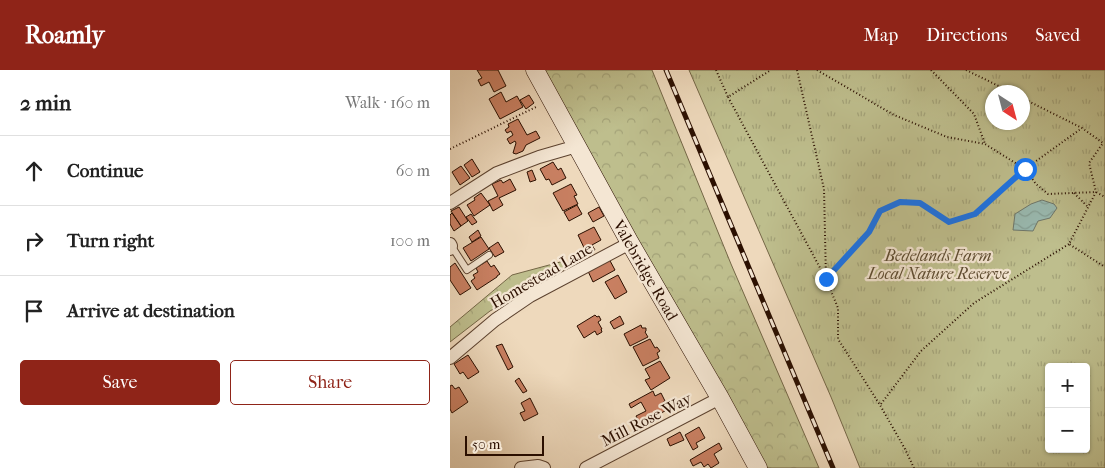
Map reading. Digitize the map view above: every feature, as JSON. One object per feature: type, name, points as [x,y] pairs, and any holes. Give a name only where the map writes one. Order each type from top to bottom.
[{"type":"street","name":"Valebridge Road","points":[[535,70],[630,243],[720,398],[758,468]]},
{"type":"street","points":[[450,203],[497,173],[539,157],[577,146]]},
{"type":"street","name":"Homestead Lane","points":[[450,358],[495,320],[530,296],[630,243]]},
{"type":"street","name":"Mill Rose Way","points":[[586,468],[720,398]]},
{"type":"street","points":[[521,468],[538,466],[544,468]]},
{"type":"lane","points":[[450,246],[467,270],[489,255]]},
{"type":"path","points":[[716,70],[728,97],[826,279],[838,308],[838,339],[906,449],[914,468]]},
{"type":"path","points":[[728,97],[771,70]]},
{"type":"path","points":[[796,70],[824,189],[826,279]]},
{"type":"path","points":[[817,70],[894,115],[947,137],[985,144],[1025,169],[1036,184],[1048,194],[1096,192],[1105,197]]},
{"type":"path","points":[[931,70],[974,114],[985,144]]},
{"type":"path","points":[[966,70],[997,85]]},
{"type":"path","points":[[450,149],[551,99]]},
{"type":"path","points":[[880,405],[921,351],[974,303],[1069,244],[1096,192],[1089,163],[1103,142],[1082,128],[1030,102]]},
{"type":"path","points":[[826,279],[869,232],[880,211],[900,202],[920,203],[949,222],[975,214],[1025,169],[1082,128]]},
{"type":"path","points":[[1074,193],[1088,207]]},
{"type":"path","points":[[1069,244],[1105,267]]},
{"type":"green space","points":[[535,70],[652,70],[731,264],[819,468],[758,468]]},
{"type":"green space","name":"Bedelands Farm Local Nature Reserve","points":[[689,70],[1105,70],[1105,468],[860,468]]},
{"type":"green space","points":[[564,261],[568,268],[490,311],[450,342],[450,327],[512,275]]},
{"type":"water","points":[[1042,200],[1054,204],[1057,208],[1050,218],[1038,221],[1033,231],[1013,230],[1015,214],[1031,204]]},
{"type":"building","points":[[477,70],[498,70],[506,86],[494,92],[489,82],[481,86],[478,80],[482,78]]},
{"type":"building","points":[[501,92],[506,102],[517,96],[523,107],[500,119],[489,99]]},
{"type":"building","points":[[529,95],[534,103],[526,109],[520,100]]},
{"type":"building","points":[[518,119],[527,135],[536,131],[540,138],[526,145],[523,151],[516,154],[513,153],[515,141],[510,144],[507,139],[513,135],[511,131],[507,133],[505,130],[509,127],[508,124]]},
{"type":"building","points":[[472,159],[480,172],[472,177],[464,165]]},
{"type":"building","points":[[553,162],[558,170],[561,168],[566,178],[552,185],[549,179],[546,180],[540,169]]},
{"type":"building","points":[[461,166],[470,178],[460,185],[452,172]]},
{"type":"building","points":[[532,170],[536,180],[530,182],[527,172]]},
{"type":"building","points":[[510,179],[516,190],[499,198],[503,205],[493,211],[488,201],[498,196],[492,184],[501,180],[503,183]]},
{"type":"building","points":[[571,184],[577,195],[574,196],[578,204],[563,211],[553,193]]},
{"type":"building","points":[[481,193],[490,205],[474,216],[467,205]]},
{"type":"building","points":[[577,205],[582,214],[569,221],[564,212]]},
{"type":"building","points":[[459,207],[468,221],[461,226],[451,211]]},
{"type":"building","points":[[599,207],[604,216],[593,222],[588,213]]},
{"type":"building","points":[[452,213],[461,226],[454,231],[450,224],[450,215]]},
{"type":"building","points":[[471,214],[477,222],[472,225],[466,217]]},
{"type":"building","points":[[594,227],[601,240],[592,245],[595,250],[587,254],[578,235]]},
{"type":"building","points":[[478,230],[481,236],[472,242],[469,237]]},
{"type":"building","points":[[481,237],[489,249],[471,261],[463,248]]},
{"type":"building","points":[[498,242],[504,252],[495,257],[489,248]]},
{"type":"building","points":[[608,257],[615,270],[593,282],[587,269]]},
{"type":"building","points":[[487,261],[491,267],[494,265],[500,274],[477,290],[471,281],[475,278],[473,275],[478,272],[476,268]]},
{"type":"building","points":[[455,263],[471,288],[460,295],[450,280],[450,267]]},
{"type":"building","points":[[618,275],[627,292],[615,299],[605,282]]},
{"type":"building","points":[[595,315],[599,316],[601,320],[598,322],[602,332],[597,335],[595,331],[584,338],[577,326]]},
{"type":"building","points":[[620,316],[624,324],[614,329],[610,322]]},
{"type":"building","points":[[641,325],[642,328],[646,328],[645,332],[648,337],[630,346],[624,334]]},
{"type":"building","points":[[650,339],[655,348],[657,347],[660,351],[657,353],[659,358],[643,366],[633,347]]},
{"type":"building","points":[[502,344],[513,367],[508,370],[496,346]]},
{"type":"building","points":[[468,355],[479,372],[468,379],[463,372],[460,374],[454,364]]},
{"type":"building","points":[[660,361],[670,378],[651,390],[645,380],[650,378],[645,369]]},
{"type":"building","points":[[519,378],[527,391],[523,393],[515,381]]},
{"type":"building","points":[[452,385],[455,389],[459,387],[468,402],[452,413],[450,409],[450,386]]},
{"type":"building","points":[[653,391],[655,396],[661,393],[665,401],[661,404],[665,411],[640,424],[636,416],[646,411],[641,402],[631,408],[629,404]]},
{"type":"building","points":[[530,398],[538,414],[524,421],[520,413],[525,411],[521,403]]},
{"type":"building","points":[[699,427],[705,438],[696,443],[698,447],[693,450],[685,435]]},
{"type":"building","points":[[680,432],[684,440],[670,446],[667,439]]},
{"type":"building","points":[[719,443],[722,449],[714,454],[719,463],[711,468],[708,464],[704,467],[701,462],[693,466],[690,460]]},
{"type":"railway","points":[[666,70],[833,468]]},
{"type":"route","points":[[826,279],[869,232],[880,211],[900,202],[920,203],[949,222],[975,214],[1025,169]]}]
